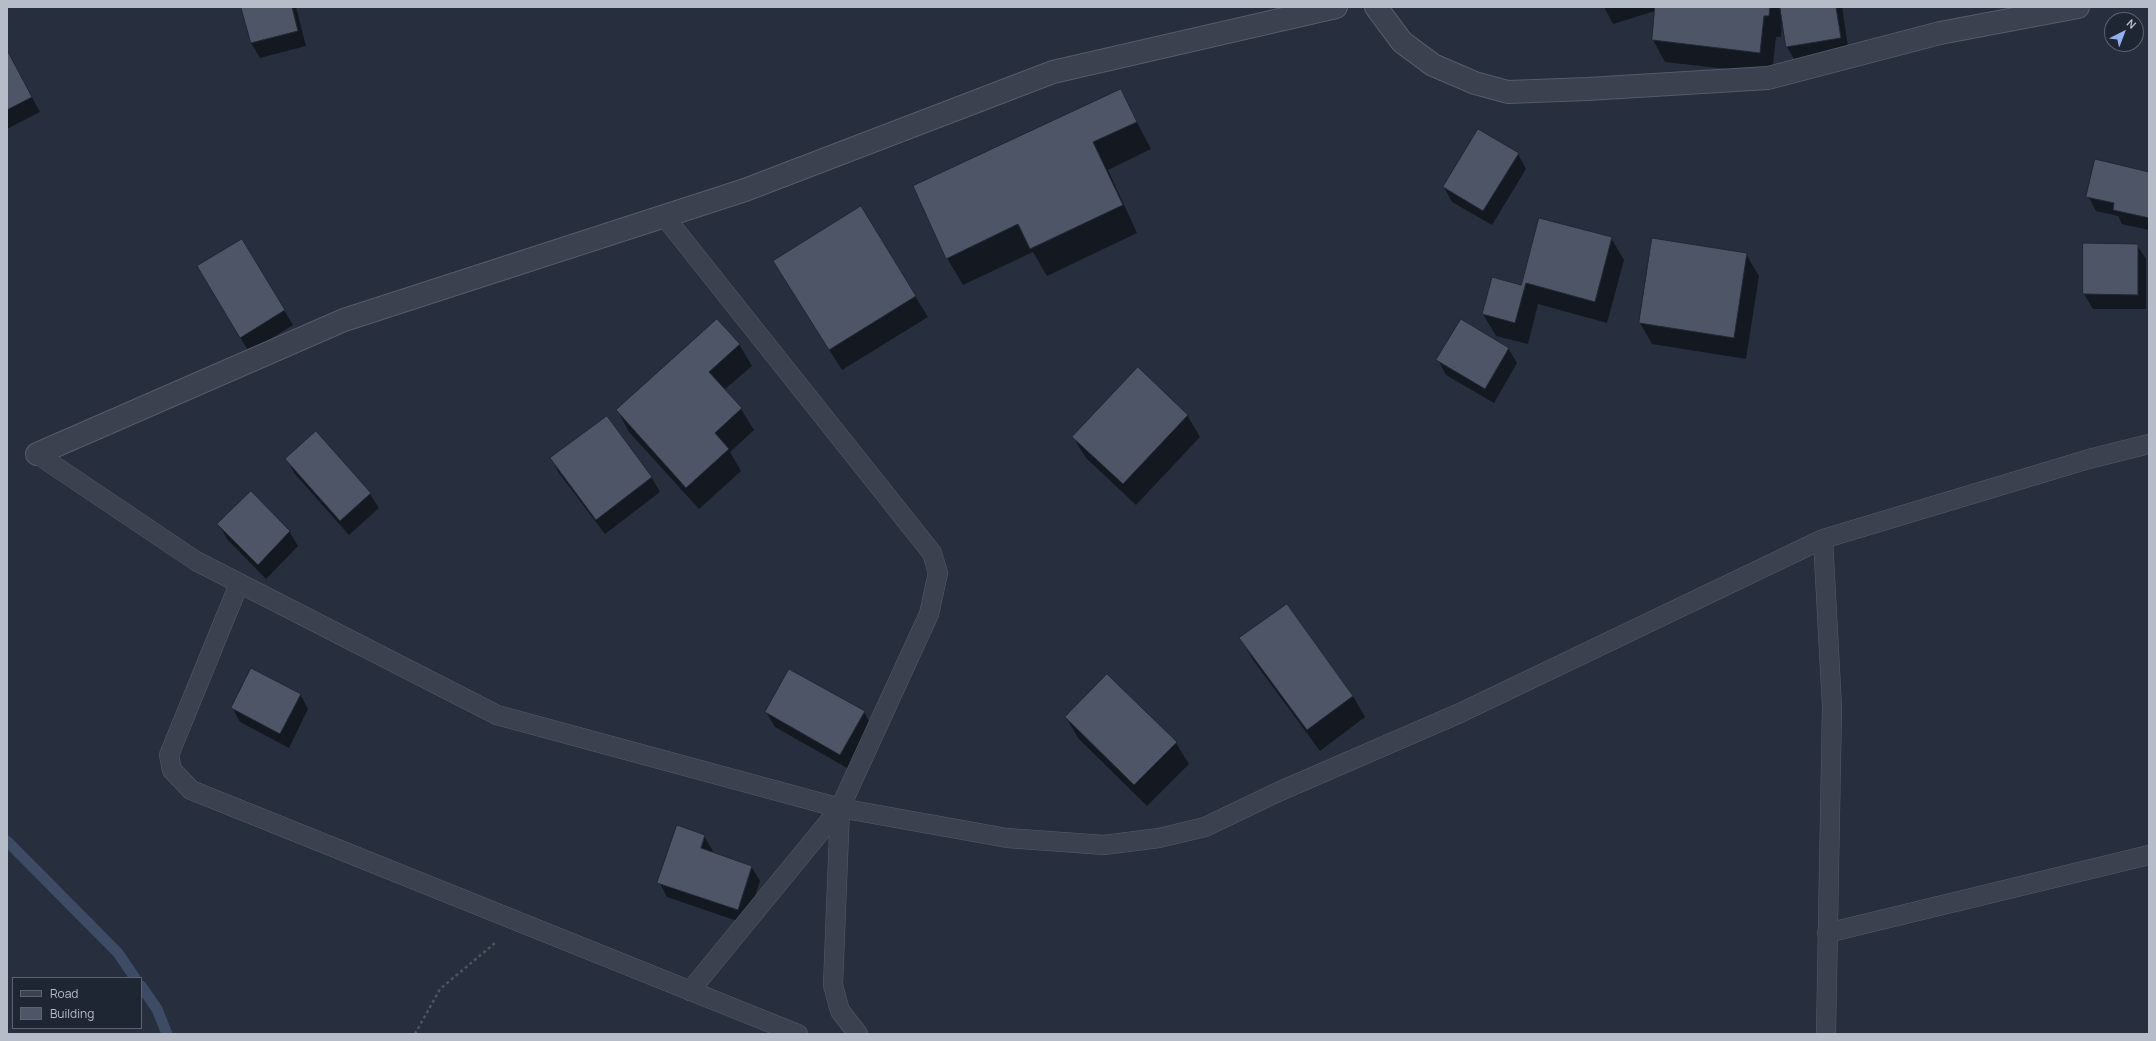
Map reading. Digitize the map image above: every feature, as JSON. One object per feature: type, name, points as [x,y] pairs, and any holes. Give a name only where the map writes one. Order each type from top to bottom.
[{"type":"street","points":[[37,454],[344,320],[745,190],[1053,72],[1336,7]]},
{"type":"street","points":[[1376,7],[1402,42],[1433,66],[1476,83],[1508,92],[1588,89],[1768,78],[1940,33],[2078,7]]},
{"type":"lane","points":[[664,216],[932,553],[938,573],[929,614],[840,808],[690,990]]},
{"type":"lane","points":[[37,454],[196,561],[497,715],[840,808],[1007,838],[1104,845],[1159,838],[1205,827],[1278,792],[1460,713],[1822,539],[2089,459],[2149,444]]},
{"type":"lane","points":[[1822,539],[1832,707],[1826,1034]]},
{"type":"lane","points":[[239,584],[169,755],[172,770],[192,790],[798,1034]]},
{"type":"lane","points":[[840,808],[832,985],[840,1011],[858,1034]]},
{"type":"lane","points":[[1827,933],[2149,854]]},
{"type":"path","points":[[415,1034],[440,989],[519,922]]},
{"type":"building","points":[[241,7],[292,7],[298,31],[251,43]]},
{"type":"building","points":[[1655,7],[1770,7],[1769,16],[1764,16],[1760,53],[1652,40]]},
{"type":"building","points":[[1780,7],[1836,7],[1841,38],[1786,47]]},
{"type":"building","points":[[7,50],[32,97],[7,110]]},
{"type":"building","points":[[1121,89],[1137,122],[1093,142],[1123,205],[1030,249],[1018,224],[946,259],[913,186]]},
{"type":"building","points":[[1478,129],[1519,153],[1483,211],[1443,187]]},
{"type":"building","points":[[2095,159],[2149,172],[2149,218],[2113,210],[2114,203],[2086,197]]},
{"type":"building","points":[[861,206],[916,296],[829,350],[773,261]]},
{"type":"building","points":[[1539,218],[1612,237],[1595,302],[1526,283],[1515,323],[1482,314],[1492,277],[1521,285]]},
{"type":"building","points":[[1652,238],[1747,253],[1734,338],[1639,323]]},
{"type":"building","points":[[242,239],[285,310],[240,338],[197,266]]},
{"type":"building","points":[[2083,243],[2138,244],[2138,295],[2083,294]]},
{"type":"building","points":[[717,319],[740,344],[709,372],[742,408],[715,433],[729,449],[686,488],[616,410]]},
{"type":"building","points":[[1461,319],[1509,348],[1485,389],[1436,360]]},
{"type":"building","points":[[1138,367],[1188,415],[1123,484],[1072,437]]},
{"type":"building","points":[[607,416],[652,477],[596,520],[550,458]]},
{"type":"building","points":[[316,431],[371,493],[340,521],[285,459]]},
{"type":"building","points":[[251,491],[290,531],[258,565],[217,524]]},
{"type":"building","points":[[1287,604],[1353,696],[1307,730],[1239,638]]},
{"type":"building","points":[[251,668],[301,694],[280,734],[231,708]]},
{"type":"building","points":[[789,669],[865,711],[840,755],[765,712]]},
{"type":"building","points":[[1107,674],[1177,742],[1134,785],[1065,717]]},
{"type":"building","points":[[677,825],[705,835],[701,848],[752,866],[738,910],[657,883]]},
{"type":"waterway","points":[[7,841],[118,953],[134,977]]},
{"type":"waterway","points":[[142,987],[157,1009],[167,1034]]}]
